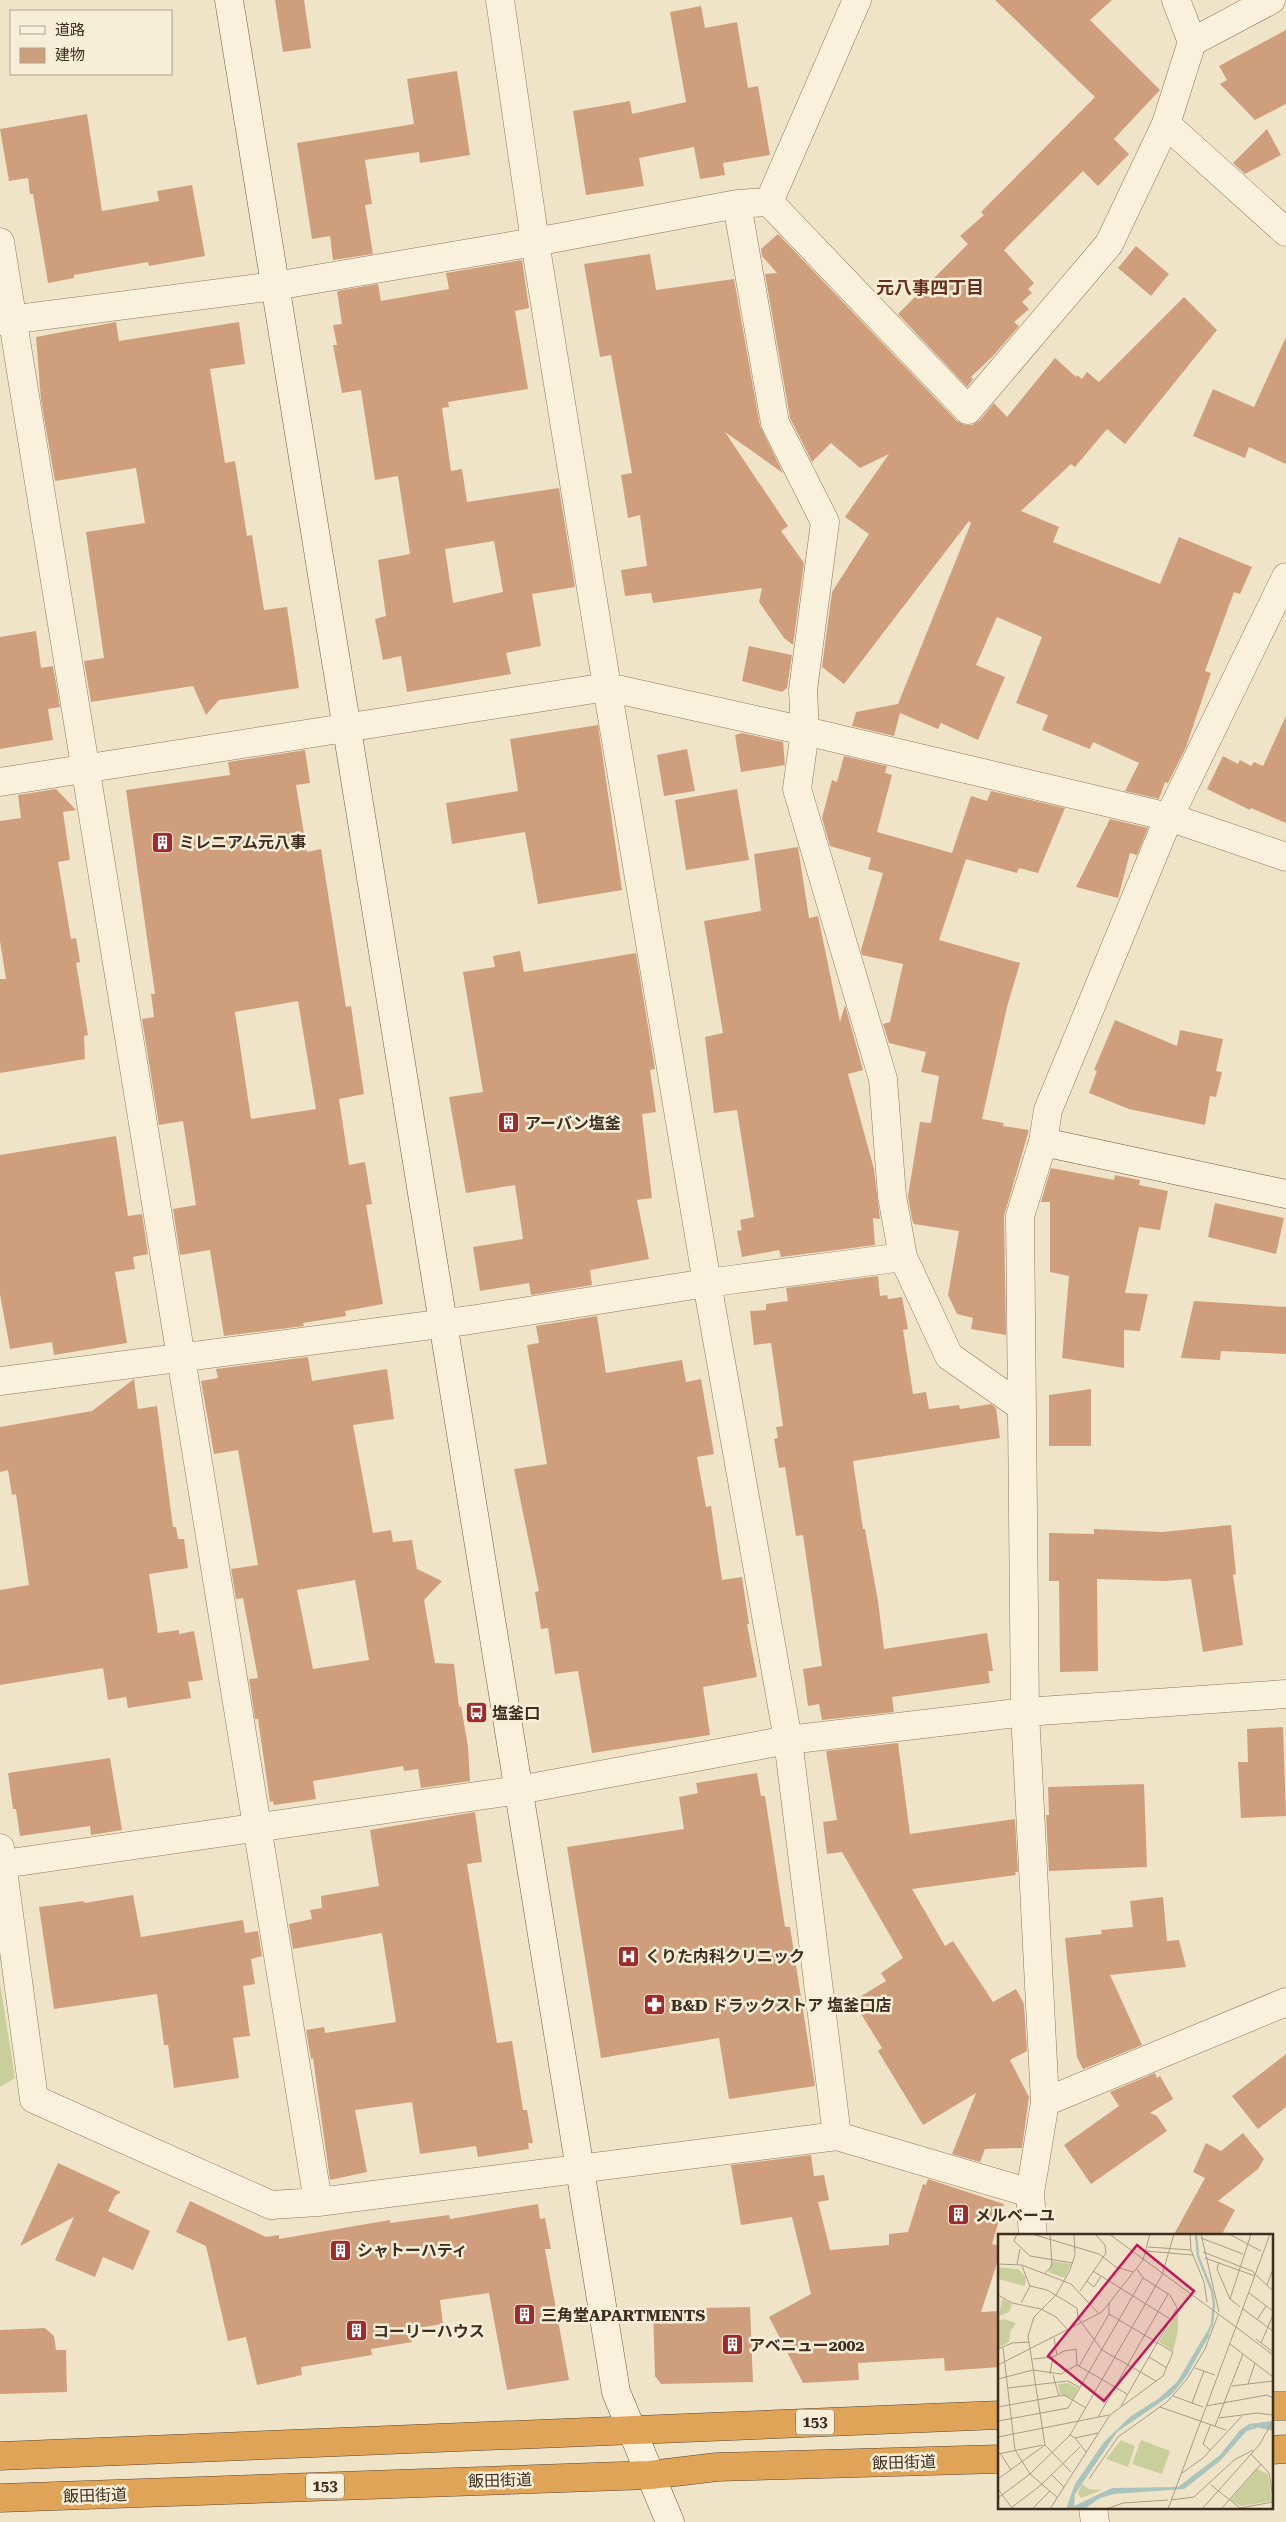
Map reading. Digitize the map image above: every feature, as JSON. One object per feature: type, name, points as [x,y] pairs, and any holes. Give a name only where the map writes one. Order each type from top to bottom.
[{"type":"highway","name":"153","points":[[0,2456],[998,2415]]},
{"type":"highway","name":"飯田街道","points":[[0,2498],[650,2475],[717,2467],[998,2459]]},
{"type":"street","points":[[229,0],[616,2392],[670,2522]]},
{"type":"street","points":[[500,0],[535,242],[607,687],[707,1283],[788,1740],[837,2136]]},
{"type":"street","points":[[769,202],[857,0]]},
{"type":"street","points":[[6,320],[275,286],[535,242],[738,204],[769,202],[968,410],[1109,244],[1166,124],[1192,42],[1176,0]]},
{"type":"street","points":[[1192,42],[1271,0]]},
{"type":"street","points":[[1166,124],[1286,232]]},
{"type":"street","points":[[738,204],[775,422],[826,522],[803,690],[806,731],[797,789],[883,1079],[892,1196],[903,1257],[949,1356],[1022,1407]]},
{"type":"street","points":[[0,242],[6,320],[85,769],[318,2202]]},
{"type":"street","points":[[1033,2234],[1030,2193],[1045,2102],[1025,1712],[1020,1216],[1043,1142],[1048,1110],[1169,817],[1284,586]]},
{"type":"street","points":[[0,782],[607,687],[806,731],[1169,817],[1286,857]]},
{"type":"street","points":[[1043,1142],[1286,1194]]},
{"type":"street","points":[[0,1381],[470,1320],[707,1283],[903,1257]]},
{"type":"street","points":[[1030,2193],[837,2136],[318,2202],[271,2205],[34,2098],[1,1856],[257,1828],[519,1790],[788,1740],[1025,1712],[1286,1694]]},
{"type":"street","points":[[1045,2102],[1286,2002]]},
{"type":"green space","points":[[0,1983],[15,2078],[0,2087]]},
{"type":"building","points":[[275,0],[304,0],[311,48],[283,52]]},
{"type":"building","points":[[995,0],[1112,0],[1090,20],[1160,90],[1114,139],[1129,154],[1098,186],[1083,171],[1004,250],[1034,283],[1028,289],[1032,293],[1022,302],[1029,309],[1014,322],[1019,326],[992,357],[971,377],[973,379],[967,387],[898,314],[968,244],[960,236],[984,215],[981,212],[1095,97]]},
{"type":"building","points":[[701,6],[705,28],[737,22],[748,88],[758,86],[770,155],[723,163],[725,175],[700,179],[694,147],[639,158],[644,186],[586,195],[573,111],[630,101],[632,114],[686,102],[670,12]]},
{"type":"building","points":[[1286,30],[1286,104],[1255,120],[1220,84],[1227,80],[1219,66]]},
{"type":"building","points":[[457,71],[470,155],[420,163],[419,152],[365,160],[372,204],[365,205],[373,254],[333,260],[330,236],[312,239],[297,143],[414,124],[407,79]]},
{"type":"building","points":[[87,114],[102,211],[159,201],[157,191],[192,185],[205,256],[149,266],[148,262],[74,275],[74,278],[48,283],[33,194],[30,194],[28,178],[9,181],[0,129]]},
{"type":"building","points":[[1267,129],[1281,155],[1245,174],[1233,163]]},
{"type":"building","points":[[778,234],[957,421],[965,425],[972,425],[980,420],[994,403],[1007,417],[1055,358],[1076,377],[1077,375],[1082,379],[1087,372],[1099,382],[1184,297],[1217,330],[1125,444],[1107,429],[1075,467],[1071,464],[1021,511],[1059,527],[1053,542],[1160,584],[1179,537],[1252,567],[1240,594],[1234,592],[1205,671],[1211,673],[1186,747],[1168,783],[1165,782],[1159,799],[1125,791],[1139,763],[1093,742],[1090,749],[1042,730],[1048,715],[1016,703],[1042,637],[997,617],[976,665],[1005,677],[978,740],[941,723],[938,729],[900,713],[894,736],[852,726],[856,712],[898,704],[971,523],[969,521],[844,684],[822,667],[832,592],[869,534],[845,517],[889,454],[860,468],[831,443],[812,462],[790,418],[765,274],[777,273],[762,256],[761,249]]},
{"type":"building","points":[[1136,246],[1169,274],[1151,296],[1118,268]]},
{"type":"building","points":[[650,254],[656,290],[734,279],[760,426],[783,473],[725,432],[788,526],[781,531],[804,563],[793,645],[784,638],[759,602],[762,588],[653,603],[651,593],[625,596],[621,570],[647,566],[640,515],[628,518],[621,475],[632,473],[611,355],[600,357],[584,264]]},
{"type":"building","points":[[522,260],[529,308],[515,311],[528,389],[448,402],[449,407],[442,408],[451,471],[462,469],[467,502],[559,488],[575,587],[532,594],[541,646],[506,653],[511,674],[407,692],[401,656],[383,660],[375,619],[386,616],[378,560],[410,554],[398,476],[375,480],[361,390],[342,393],[333,345],[337,345],[333,325],[342,324],[337,291],[378,284],[381,301],[449,289],[446,273]],"holes":[[[494,541],[503,592],[453,603],[445,549]]]},
{"type":"building","points":[[116,322],[119,341],[239,322],[245,364],[210,369],[225,463],[235,461],[247,536],[252,535],[264,610],[287,607],[299,688],[219,700],[206,715],[193,686],[91,702],[84,661],[104,658],[86,532],[145,523],[136,468],[55,481],[41,400],[36,337]]},
{"type":"building","points":[[1286,337],[1286,464],[1249,447],[1245,458],[1193,436],[1213,389],[1254,407]]},
{"type":"building","points":[[36,631],[41,668],[53,666],[60,707],[48,709],[53,740],[0,749],[0,637]]},
{"type":"building","points":[[749,646],[792,655],[787,688],[782,692],[742,681]]},
{"type":"building","points":[[1286,716],[1286,823],[1251,808],[1250,810],[1207,789],[1223,756],[1238,764],[1240,760],[1251,766],[1254,762],[1263,766]]},
{"type":"building","points":[[598,725],[622,890],[538,904],[525,832],[452,844],[446,803],[518,791],[510,739]]},
{"type":"building","points":[[742,733],[783,742],[785,765],[741,772],[735,735]]},
{"type":"building","points":[[687,749],[695,791],[664,796],[657,755]]},
{"type":"building","points":[[305,750],[310,783],[296,785],[307,852],[321,849],[346,1007],[351,1006],[364,1094],[339,1099],[349,1165],[365,1162],[372,1204],[366,1205],[383,1304],[345,1311],[346,1316],[303,1323],[304,1326],[224,1336],[210,1250],[180,1255],[173,1209],[196,1205],[183,1121],[159,1125],[142,1019],[154,1017],[151,994],[155,994],[126,790],[230,775],[228,762]],"holes":[[[298,1001],[316,1109],[251,1119],[235,1012]]]},
{"type":"building","points":[[844,756],[887,766],[885,773],[892,775],[877,832],[952,853],[971,796],[987,801],[991,791],[1065,808],[1038,873],[1019,868],[1017,873],[966,859],[939,940],[1020,963],[1007,1007],[982,1119],[1004,1123],[1003,1126],[1029,1130],[1004,1216],[1006,1335],[971,1329],[973,1318],[957,1314],[948,1295],[959,1231],[914,1224],[912,1220],[908,1196],[920,1122],[931,1123],[939,1076],[921,1072],[926,1052],[889,1043],[883,1024],[890,1022],[903,964],[862,955],[861,950],[883,873],[868,869],[871,858],[830,846],[822,818],[832,780],[837,782]]},
{"type":"building","points":[[56,789],[76,810],[63,812],[70,860],[58,862],[71,939],[76,938],[80,962],[76,963],[88,1035],[84,1036],[85,1059],[0,1073],[0,979],[6,979],[0,941],[0,821],[21,818],[18,795]]},
{"type":"building","points":[[737,789],[749,860],[686,870],[675,800]]},
{"type":"building","points":[[1110,819],[1148,828],[1137,855],[1130,853],[1118,898],[1076,887]]},
{"type":"building","points":[[798,847],[809,918],[818,916],[840,1022],[845,1005],[863,1070],[848,1074],[874,1169],[880,1219],[873,1218],[875,1245],[781,1257],[779,1250],[742,1257],[737,1231],[742,1230],[740,1220],[754,1217],[737,1110],[714,1113],[705,1037],[723,1033],[704,921],[761,911],[754,854]]},
{"type":"building","points":[[520,951],[524,972],[636,953],[655,1069],[650,1070],[656,1112],[642,1114],[652,1198],[637,1200],[649,1259],[590,1270],[592,1285],[531,1295],[529,1283],[480,1291],[473,1247],[523,1239],[515,1185],[466,1193],[449,1097],[483,1092],[463,972],[495,967],[493,956]]},
{"type":"building","points":[[1115,1020],[1177,1046],[1180,1030],[1223,1039],[1216,1071],[1222,1072],[1216,1097],[1210,1096],[1205,1125],[1129,1109],[1089,1093],[1097,1071],[1094,1070]]},
{"type":"building","points":[[116,1136],[128,1216],[142,1214],[148,1254],[133,1257],[135,1269],[115,1272],[127,1343],[54,1355],[52,1342],[10,1349],[0,1294],[0,1155]]},
{"type":"building","points":[[1051,1168],[1114,1180],[1115,1175],[1140,1180],[1139,1185],[1168,1191],[1160,1230],[1139,1227],[1125,1293],[1148,1294],[1140,1331],[1124,1330],[1124,1368],[1062,1358],[1069,1276],[1050,1272],[1050,1202],[1041,1202]]},
{"type":"building","points":[[1215,1203],[1284,1218],[1276,1254],[1208,1237]]},
{"type":"building","points":[[878,1276],[880,1296],[887,1295],[888,1299],[902,1297],[908,1329],[903,1330],[913,1394],[926,1392],[929,1409],[959,1405],[960,1409],[991,1404],[996,1408],[1000,1438],[853,1461],[863,1529],[865,1529],[878,1601],[884,1649],[987,1633],[993,1671],[988,1671],[990,1683],[892,1697],[894,1712],[822,1720],[819,1704],[808,1706],[803,1669],[822,1666],[803,1535],[796,1536],[785,1467],[779,1468],[774,1439],[778,1438],[776,1427],[783,1426],[771,1343],[754,1345],[750,1311],[766,1310],[766,1304],[788,1301],[786,1288]]},
{"type":"building","points":[[1194,1301],[1286,1307],[1286,1354],[1221,1351],[1220,1360],[1181,1358]]},
{"type":"building","points":[[597,1316],[606,1373],[682,1360],[686,1382],[701,1379],[714,1454],[697,1457],[706,1507],[711,1506],[722,1580],[742,1577],[749,1624],[747,1624],[757,1677],[703,1687],[710,1735],[592,1753],[578,1671],[555,1674],[548,1628],[541,1629],[535,1592],[539,1591],[514,1469],[547,1464],[527,1345],[539,1343],[536,1326]]},
{"type":"building","points":[[308,1357],[312,1381],[387,1369],[394,1419],[353,1425],[373,1533],[391,1530],[393,1542],[412,1540],[417,1569],[442,1581],[424,1600],[435,1663],[454,1664],[459,1707],[461,1706],[468,1747],[470,1781],[421,1788],[418,1769],[404,1771],[403,1766],[313,1781],[316,1799],[274,1805],[273,1801],[270,1802],[258,1719],[255,1719],[249,1679],[258,1678],[243,1598],[236,1599],[231,1569],[258,1565],[238,1450],[214,1454],[201,1381],[218,1378],[216,1369]],"holes":[[[355,1580],[369,1660],[313,1669],[297,1590]]]},
{"type":"building","points":[[134,1379],[138,1409],[157,1406],[173,1527],[176,1527],[178,1539],[184,1539],[188,1568],[149,1574],[158,1633],[179,1630],[179,1634],[194,1631],[203,1680],[188,1682],[191,1698],[128,1708],[126,1697],[108,1700],[103,1668],[0,1685],[0,1590],[29,1585],[16,1494],[12,1495],[8,1470],[0,1472],[0,1427],[92,1411]]},
{"type":"building","points":[[1091,1389],[1091,1446],[1049,1446],[1049,1395]]},
{"type":"building","points":[[1231,1525],[1236,1574],[1233,1575],[1243,1645],[1203,1652],[1191,1579],[1164,1581],[1097,1579],[1098,1671],[1060,1672],[1059,1581],[1049,1581],[1049,1533],[1094,1534],[1094,1529],[1162,1532]]},
{"type":"building","points":[[1283,1727],[1286,1816],[1241,1818],[1238,1762],[1248,1762],[1247,1729]]},
{"type":"building","points":[[898,1743],[910,1834],[1015,1819],[1018,1872],[1015,1872],[1016,1875],[912,1889],[945,1946],[953,1941],[993,2002],[1016,1989],[1024,2004],[1027,2051],[1010,2060],[1029,2097],[1022,2148],[985,2149],[980,2162],[952,2154],[976,2093],[923,2125],[878,2051],[882,2048],[853,2001],[886,1981],[881,1973],[903,1958],[842,1852],[827,1854],[823,1822],[837,1820],[826,1751]]},
{"type":"building","points":[[110,1758],[122,1830],[91,1835],[90,1826],[20,1836],[16,1809],[13,1809],[8,1773]]},
{"type":"building","points":[[757,1773],[761,1796],[765,1796],[785,1927],[790,1927],[815,2086],[729,2099],[719,2038],[601,2058],[567,1847],[684,1829],[679,1797],[698,1793],[696,1783]]},
{"type":"building","points":[[1144,1784],[1147,1867],[1049,1871],[1046,1815],[1049,1815],[1048,1787]]},
{"type":"building","points":[[475,1812],[482,1862],[467,1864],[497,2043],[512,2041],[523,2110],[527,2110],[533,2143],[528,2143],[529,2149],[478,2157],[476,2146],[420,2154],[412,2102],[355,2110],[367,2172],[330,2180],[313,2058],[311,2059],[306,2030],[324,2027],[325,2033],[396,2022],[382,1933],[293,1949],[289,1924],[312,1919],[310,1910],[322,1908],[321,1896],[379,1886],[370,1830]]},
{"type":"building","points":[[133,1895],[141,1937],[243,1920],[245,1933],[258,1931],[262,1956],[251,1959],[255,1984],[243,1986],[250,2036],[233,2038],[239,2078],[174,2088],[168,2045],[164,2045],[157,1994],[54,2009],[39,1907],[84,1901],[84,1903]]},
{"type":"building","points":[[1163,1897],[1167,1941],[1179,1940],[1186,1967],[1110,1975],[1142,2045],[1083,2069],[1077,2057],[1065,1938],[1102,1934],[1101,1930],[1133,1927],[1130,1901]]},
{"type":"building","points":[[1286,2054],[1286,2107],[1258,2129],[1232,2096]]},
{"type":"building","points":[[1155,2073],[1157,2078],[1160,2076],[1173,2099],[1150,2113],[1157,2116],[1167,2131],[1091,2184],[1064,2145],[1119,2106],[1110,2092]]},
{"type":"building","points":[[1243,2133],[1264,2159],[1258,2169],[1218,2201],[1235,2210],[1222,2234],[1174,2234],[1205,2178],[1193,2172],[1206,2143],[1221,2151]]},
{"type":"building","points":[[811,2155],[814,2176],[824,2175],[829,2200],[818,2202],[830,2250],[889,2245],[889,2234],[908,2232],[923,2184],[926,2185],[928,2179],[1004,2204],[992,2244],[998,2246],[998,2260],[981,2312],[998,2311],[998,2367],[945,2371],[944,2358],[858,2363],[859,2380],[803,2383],[769,2317],[811,2294],[792,2217],[741,2225],[731,2165]]},
{"type":"building","points":[[58,2163],[121,2192],[115,2196],[108,2211],[150,2231],[133,2270],[103,2257],[95,2277],[55,2260],[74,2217],[20,2246]]},
{"type":"building","points":[[190,2201],[266,2237],[279,2235],[279,2239],[390,2220],[390,2223],[449,2215],[450,2219],[538,2204],[540,2219],[545,2218],[551,2249],[545,2249],[569,2380],[507,2390],[489,2293],[440,2300],[443,2324],[410,2329],[412,2342],[371,2349],[372,2355],[301,2367],[302,2375],[257,2385],[246,2337],[228,2341],[206,2246],[176,2232]]},
{"type":"building","points":[[750,2307],[753,2382],[661,2384],[655,2376],[653,2309]]},
{"type":"building","points":[[45,2328],[54,2336],[56,2350],[66,2350],[67,2392],[0,2394],[0,2330]]},
{"type":"place","name":"ミレニアム元八事","points":[[163,842]]},
{"type":"place","name":"アーバン塩釜","points":[[509,1123]]},
{"type":"place","name":"塩釜口","points":[[476,1713]]},
{"type":"place","name":"くりた内科クリニック","points":[[629,1956]]},
{"type":"place","name":"B&D ドラックストア 塩釜口店","points":[[655,2005]]},
{"type":"place","name":"メルベーユ","points":[[959,2215]]},
{"type":"place","name":"シャトーハティ","points":[[341,2250]]},
{"type":"place","name":"三角堂APARTMENTS","points":[[525,2315]]},
{"type":"place","name":"コーリーハウス","points":[[357,2331]]},
{"type":"place","name":"アベニュー2002","points":[[733,2345]]},
{"type":"district","name":"元八事四丁目","points":[[930,288]]}]
